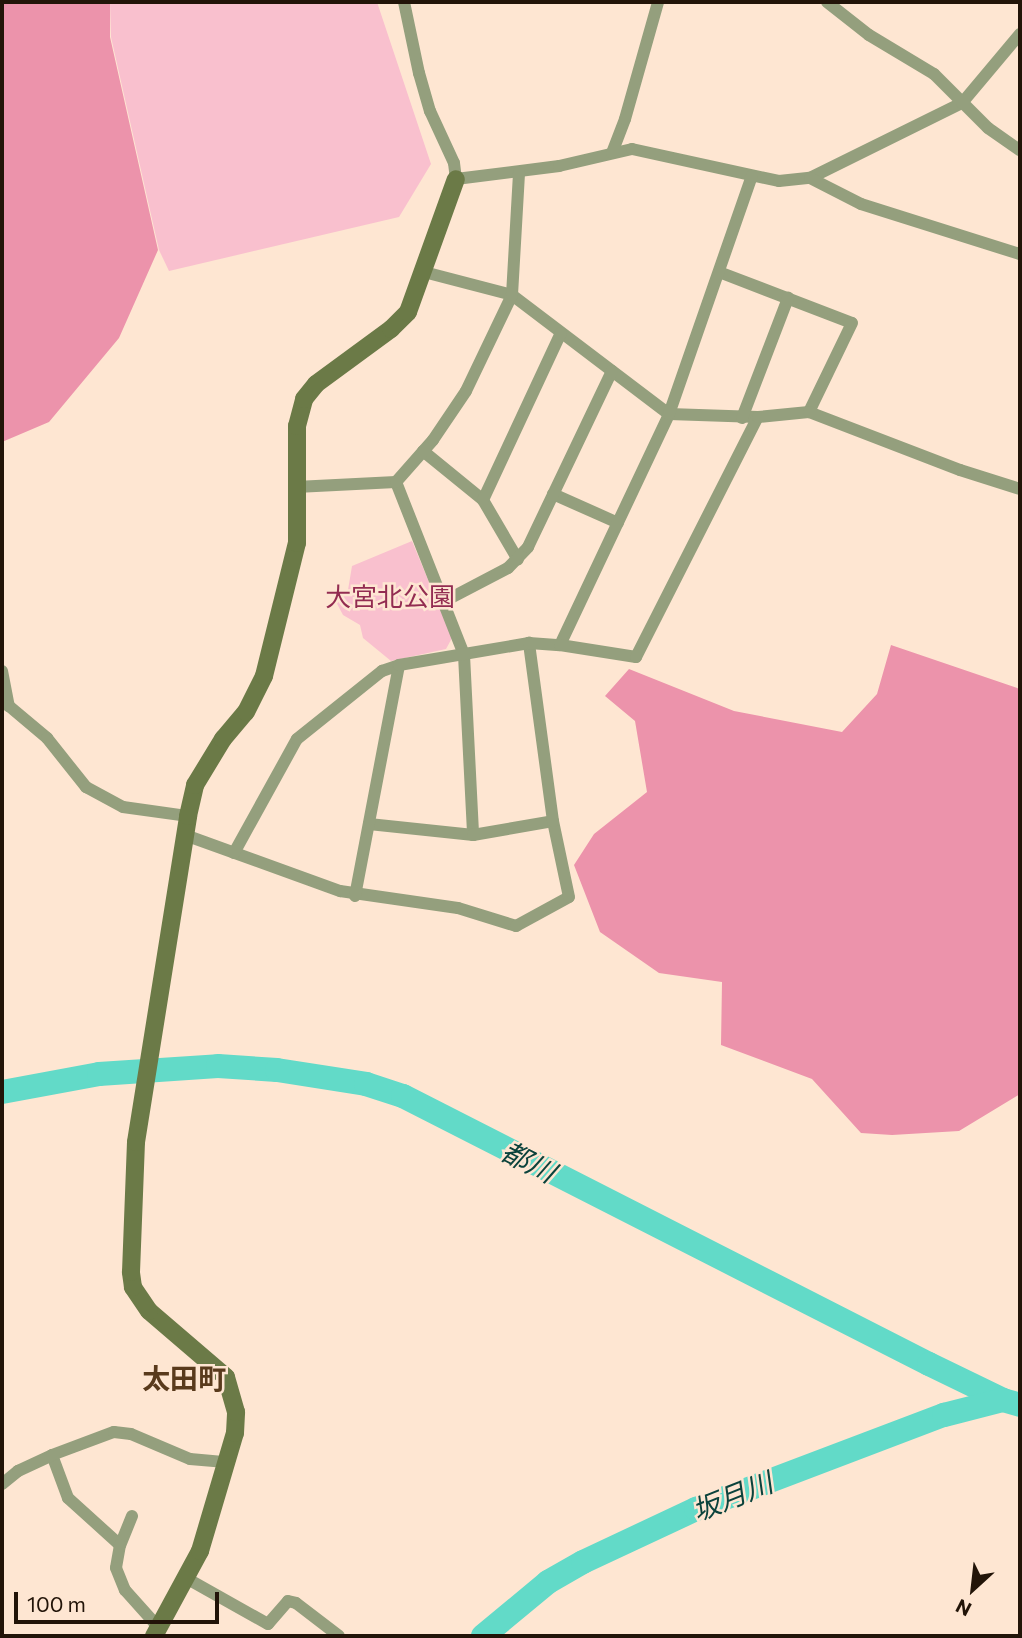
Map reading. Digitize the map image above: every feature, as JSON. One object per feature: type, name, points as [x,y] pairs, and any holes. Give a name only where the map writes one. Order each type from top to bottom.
[{"type":"street","points":[[132,1516],[120,1545],[116,1568],[125,1590],[156,1632],[200,1550],[235,1433],[236,1412],[226,1377],[149,1311],[133,1287],[133,1173],[142,1100],[195,785],[223,739],[246,712],[264,676],[292,570],[297,542],[297,426],[304,399],[316,384],[408,312],[456,179],[454,163],[430,111],[404,2]]},
{"type":"street","points":[[611,153],[625,119],[658,2]]},
{"type":"street","points":[[827,2],[869,35],[933,74],[988,128],[1020,150]]},
{"type":"street","points":[[456,179],[519,172],[632,149],[779,181],[810,178],[962,103],[1020,34]]},
{"type":"street","points":[[296,487],[396,482],[423,451],[466,391],[512,295],[519,172]]},
{"type":"street","points":[[560,645],[670,414],[752,176]]},
{"type":"street","points":[[810,178],[861,204],[1020,254]]},
{"type":"street","points":[[424,272],[512,295],[670,414],[742,418],[809,412],[960,470],[1020,489]]},
{"type":"street","points":[[719,272],[852,323],[809,412]]},
{"type":"street","points":[[742,418],[788,298]]},
{"type":"street","points":[[483,500],[561,333]]},
{"type":"street","points":[[443,602],[518,560],[528,547],[612,371]]},
{"type":"street","points":[[234,853],[296,739],[382,671],[399,665],[528,643],[560,645],[636,657],[758,417]]},
{"type":"street","points":[[423,451],[483,500],[518,560]]},
{"type":"street","points":[[396,482],[464,654],[473,835]]},
{"type":"street","points":[[553,494],[618,523]]},
{"type":"street","points":[[185,835],[355,895],[458,908],[516,926],[569,897],[553,821],[528,643]]},
{"type":"street","points":[[355,895],[399,665]]},
{"type":"street","points":[[2,671],[9,706],[47,738],[86,787],[122,807],[188,816]]},
{"type":"street","points":[[369,824],[473,835],[553,821]]},
{"type":"street","points":[[2,1485],[18,1471],[114,1432],[131,1434],[190,1459],[226,1462]]},
{"type":"street","points":[[52,1455],[68,1498],[120,1545]]},
{"type":"street","points":[[186,1578],[268,1624],[288,1601],[296,1603],[340,1636]]},
{"type":"green space","points":[[110,2],[377,2],[431,164],[399,217],[169,271],[159,250],[111,37]]},
{"type":"green space","name":"大宮北公園","points":[[412,541],[452,638],[446,649],[391,661],[363,638],[360,625],[343,615],[334,598],[348,590],[352,566]]},
{"type":"shaded area","points":[[2,2],[110,2],[110,37],[158,250],[119,338],[49,422],[2,442]]},
{"type":"shaded area","points":[[891,645],[1020,689],[1020,1094],[959,1131],[892,1135],[861,1133],[812,1079],[721,1045],[722,982],[659,973],[600,932],[574,865],[594,834],[647,792],[635,721],[605,696],[629,669],[734,711],[842,732],[877,694]]},
{"type":"waterway","name":"都川","points":[[2,1092],[99,1074],[218,1066],[277,1070],[366,1084],[403,1096],[929,1364],[1003,1400],[1020,1405]]},
{"type":"waterway","name":"坂月川","points":[[483,1636],[548,1582],[583,1562],[696,1509],[944,1415],[1003,1400]]},
{"type":"district","name":"太田町","points":[[184,1378]]}]
